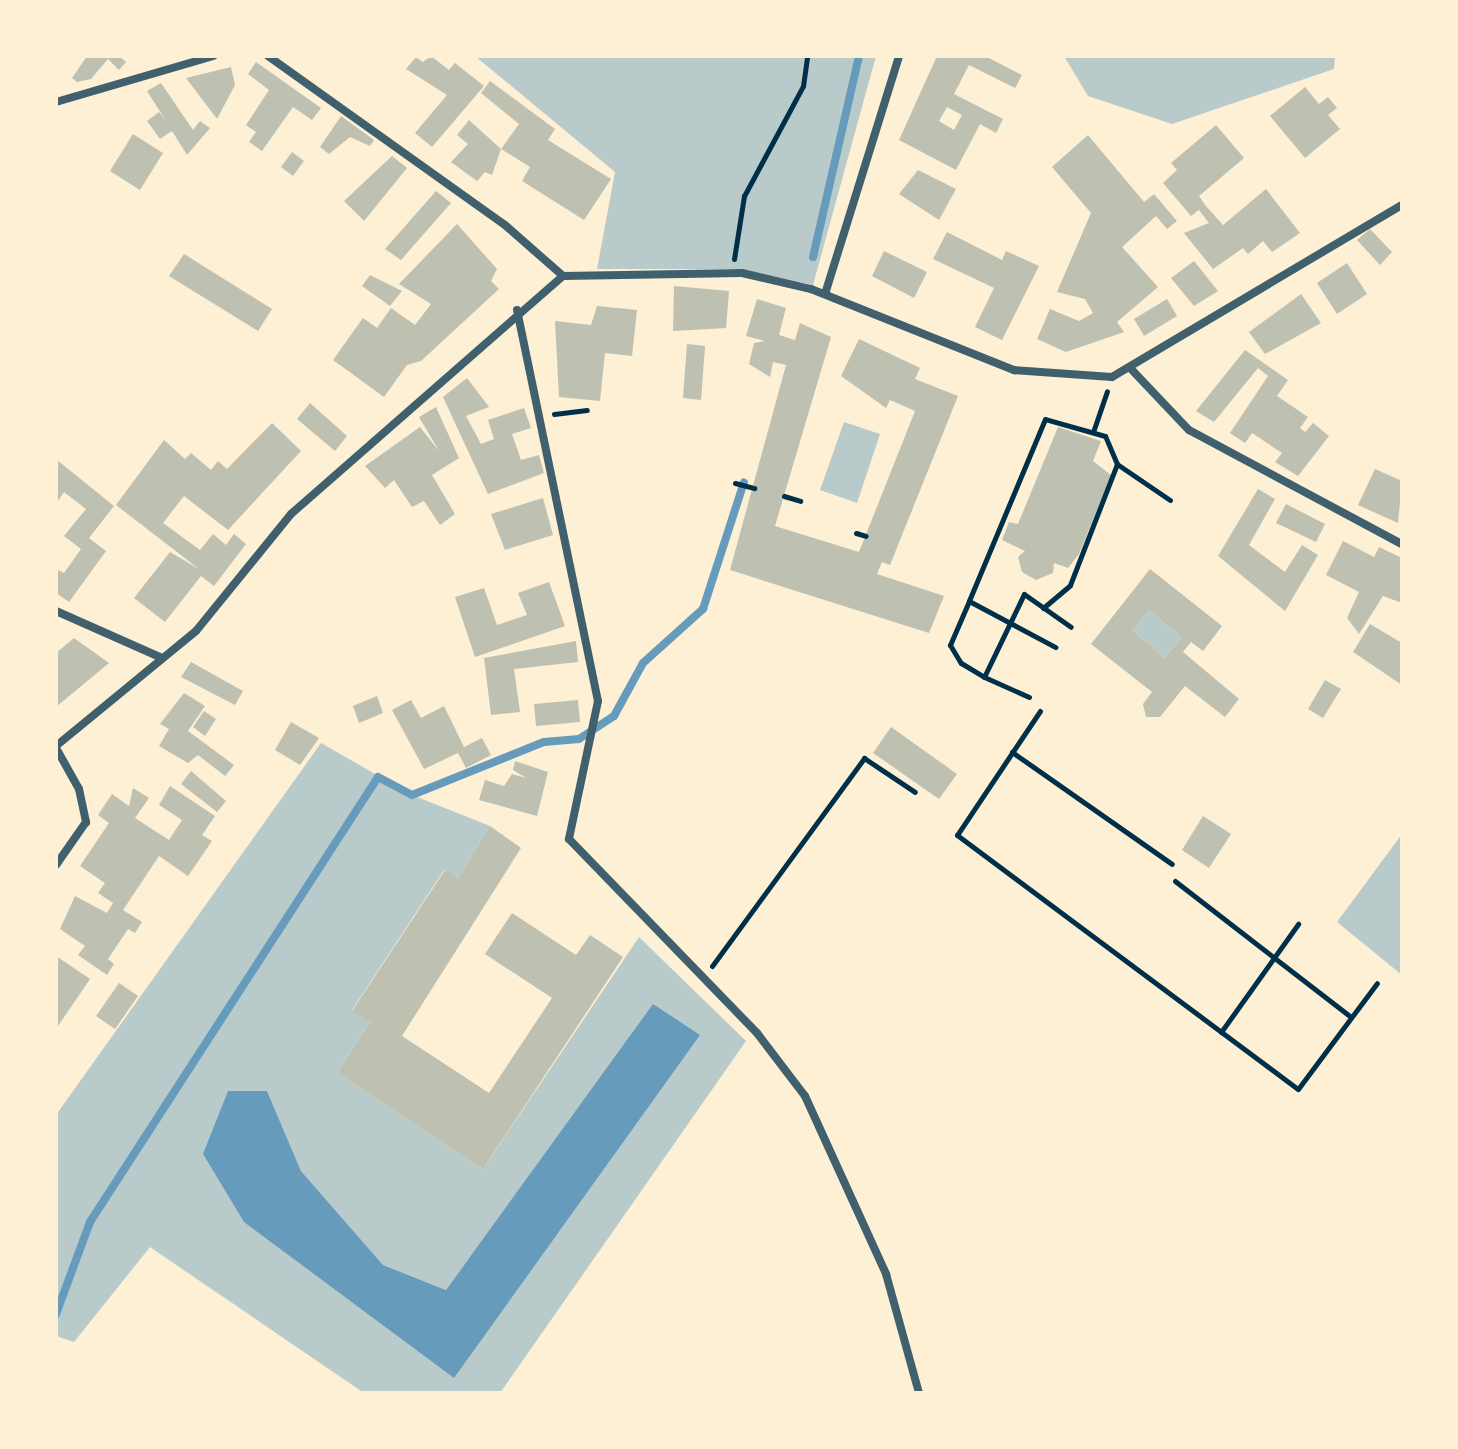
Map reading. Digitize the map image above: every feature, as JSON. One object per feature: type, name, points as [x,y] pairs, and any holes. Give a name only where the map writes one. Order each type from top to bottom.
[{"type":"street","points":[[56,102],[213,56]]},
{"type":"street","points":[[268,56],[505,225],[563,276]]},
{"type":"street","points":[[825,294],[899,56]]},
{"type":"street","points":[[56,865],[86,822],[79,789],[56,747],[221,604],[291,514],[517,310],[563,276],[732,272],[825,294],[1014,370],[1112,377],[1132,370],[1402,205]]},
{"type":"street","points":[[517,310],[598,701],[569,839],[704,977],[805,1096],[886,1274],[919,1393]]},
{"type":"street","points":[[1132,370],[1189,430],[1402,544]]},
{"type":"street","points":[[56,611],[162,658]]},
{"type":"path","points":[[732,272],[744,196],[803,86],[807,56]]},
{"type":"path","points":[[1093,432],[1112,377]]},
{"type":"path","points":[[541,416],[587,410]]},
{"type":"path","points":[[1029,697],[961,663],[950,645],[1045,419],[1105,436],[1117,464],[1170,500]]},
{"type":"path","points":[[1043,608],[1070,585],[1117,464]]},
{"type":"path","points":[[735,483],[751,488]]},
{"type":"path","points":[[784,496],[800,501]]},
{"type":"path","points":[[856,533],[866,536]]},
{"type":"path","points":[[984,677],[1024,594],[1071,627]]},
{"type":"path","points":[[969,601],[1055,647]]},
{"type":"path","points":[[1040,711],[957,835],[1298,1089],[1377,983]]},
{"type":"path","points":[[1012,752],[1172,864]]},
{"type":"path","points":[[704,977],[864,758],[915,792]]},
{"type":"path","points":[[1175,881],[1351,1017]]},
{"type":"path","points":[[1221,1032],[1298,924]]},
{"type":"shaded area","points":[[475,56],[876,56],[813,285],[740,269],[597,269],[615,172]]},
{"type":"shaded area","points":[[1064,56],[1335,56],[1334,69],[1172,124],[1088,96]]},
{"type":"shaded area","points":[[844,422],[880,434],[857,503],[820,490]]},
{"type":"shaded area","points":[[1149,610],[1182,637],[1165,658],[1132,630]]},
{"type":"shaded area","points":[[321,743],[412,795],[490,826],[458,878],[444,870],[352,1010],[370,1023],[337,1073],[483,1169],[639,937],[746,1041],[500,1393],[364,1393],[150,1247],[74,1342],[56,1336],[56,1115]],"holes":[[[653,1005],[454,1378],[228,1092],[267,1091],[301,1171],[383,1265],[446,1290]]]},
{"type":"shaded area","points":[[1402,834],[1402,975],[1337,922]]},
{"type":"water","points":[[653,1004],[700,1035],[454,1378],[244,1222],[203,1154],[228,1091],[267,1091],[301,1171],[383,1265],[446,1290]]},
{"type":"building","points":[[87,56],[119,56],[126,62],[119,70],[108,59],[91,79],[77,82],[72,78]]},
{"type":"building","points":[[431,56],[449,70],[455,63],[484,86],[432,147],[415,133],[447,95],[406,69],[416,57],[423,62]]},
{"type":"building","points":[[937,56],[985,56],[1022,75],[1015,88],[969,65],[954,94],[1003,119],[996,133],[980,124],[956,170],[899,140]],"holes":[[[947,107],[962,115],[954,130],[939,121]]]},
{"type":"building","points":[[256,62],[321,108],[312,120],[293,107],[262,151],[249,142],[256,132],[246,125],[269,90],[248,74]]},
{"type":"building","points":[[231,67],[235,85],[217,119],[186,78]]},
{"type":"building","points":[[490,81],[555,129],[548,140],[611,179],[584,220],[522,181],[530,167],[501,149],[519,124],[481,93]]},
{"type":"building","points":[[161,83],[193,130],[200,121],[210,128],[187,155],[172,131],[160,139],[147,121],[159,112],[166,121],[147,91]]},
{"type":"building","points":[[1305,87],[1319,104],[1328,97],[1337,108],[1328,115],[1340,129],[1305,158],[1270,116]]},
{"type":"building","points":[[341,116],[374,140],[370,146],[350,137],[329,154],[320,147]]},
{"type":"building","points":[[469,120],[501,149],[492,175],[485,172],[477,181],[451,162],[468,144],[457,135]]},
{"type":"building","points":[[1216,125],[1244,158],[1199,196],[1205,205],[1223,225],[1266,189],[1300,233],[1272,252],[1263,241],[1248,254],[1243,248],[1213,269],[1184,233],[1209,223],[1199,210],[1191,216],[1163,183],[1177,170],[1171,163]]},
{"type":"building","points":[[133,134],[163,153],[140,190],[110,171]]},
{"type":"building","points":[[1088,135],[1144,202],[1154,194],[1177,221],[1167,229],[1156,216],[1122,247],[1158,287],[1117,322],[1124,332],[1066,352],[1037,339],[1050,309],[1079,321],[1093,313],[1085,299],[1057,292],[1091,213],[1052,167]]},
{"type":"building","points":[[292,152],[304,161],[293,176],[281,167]]},
{"type":"building","points":[[392,156],[407,168],[364,221],[344,201]]},
{"type":"building","points":[[918,170],[956,189],[939,220],[899,194]]},
{"type":"building","points":[[436,191],[451,203],[401,260],[385,249]]},
{"type":"building","points":[[457,224],[497,269],[491,281],[499,289],[421,361],[407,365],[384,397],[333,360],[363,318],[377,328],[391,308],[415,325],[431,304],[399,284]]},
{"type":"building","points":[[1370,229],[1392,252],[1380,265],[1357,240]]},
{"type":"building","points":[[947,232],[1002,260],[1006,251],[1039,266],[1002,340],[975,327],[994,288],[933,259]]},
{"type":"building","points":[[884,251],[927,272],[914,298],[872,276]]},
{"type":"building","points":[[184,254],[272,309],[258,331],[169,276]]},
{"type":"building","points":[[1194,261],[1218,291],[1194,306],[1171,278]]},
{"type":"building","points":[[1347,263],[1367,294],[1337,314],[1317,283]]},
{"type":"building","points":[[370,275],[402,291],[390,306],[362,286]]},
{"type":"building","points":[[674,286],[729,291],[726,328],[673,331]]},
{"type":"building","points":[[1301,294],[1321,323],[1265,354],[1249,332]]},
{"type":"building","points":[[757,299],[786,308],[779,335],[795,340],[800,323],[831,337],[775,526],[859,552],[915,411],[890,400],[886,408],[841,376],[859,339],[920,368],[915,379],[958,396],[890,565],[882,562],[877,574],[944,596],[929,633],[730,570],[786,365],[773,362],[770,377],[749,364],[754,343],[765,341],[746,336]]},
{"type":"building","points":[[1167,299],[1177,316],[1144,336],[1134,319]]},
{"type":"building","points":[[597,306],[637,310],[632,356],[605,353],[600,401],[559,397],[555,321],[591,325]]},
{"type":"building","points":[[687,344],[705,346],[701,400],[683,398]]},
{"type":"building","points":[[1245,350],[1288,380],[1277,396],[1308,417],[1300,428],[1305,432],[1313,423],[1329,436],[1298,476],[1275,462],[1282,453],[1252,433],[1245,443],[1230,433],[1268,376],[1258,368],[1214,422],[1196,411]]},
{"type":"building","points":[[467,378],[489,407],[466,416],[481,444],[494,439],[488,420],[524,408],[531,428],[512,434],[521,460],[539,455],[544,473],[488,494],[443,397]]},
{"type":"building","points":[[310,403],[347,436],[335,451],[297,419]]},
{"type":"building","points":[[436,407],[459,458],[432,475],[455,514],[440,525],[424,501],[412,507],[394,480],[385,488],[365,466],[420,427],[439,451],[419,417]]},
{"type":"building","points":[[272,423],[301,451],[228,530],[184,496],[163,523],[200,550],[213,534],[226,545],[234,534],[246,544],[214,586],[201,576],[165,622],[134,598],[170,552],[199,569],[116,505],[164,440],[185,459],[191,453],[211,470],[218,461],[227,469]]},
{"type":"building","points":[[1058,427],[1101,441],[1093,461],[1111,475],[1079,554],[1068,568],[1054,563],[1053,573],[1036,580],[1022,572],[1018,557],[1025,551],[1002,540],[1009,522],[1018,524]]},
{"type":"building","points":[[57,460],[114,506],[89,538],[106,551],[69,602],[56,593],[56,569],[64,573],[81,549],[64,536],[86,509],[64,492],[56,504]]},
{"type":"building","points":[[1375,469],[1402,481],[1398,523],[1358,505]]},
{"type":"building","points":[[1258,489],[1275,499],[1249,545],[1285,572],[1302,545],[1318,555],[1285,611],[1218,556]]},
{"type":"building","points":[[543,498],[553,535],[505,550],[491,514]]},
{"type":"building","points":[[1286,504],[1325,524],[1316,542],[1276,523]]},
{"type":"building","points":[[1343,541],[1374,557],[1379,547],[1402,558],[1402,603],[1383,596],[1359,634],[1347,618],[1359,592],[1326,575]]},
{"type":"building","points":[[1150,569],[1222,626],[1203,651],[1191,642],[1183,652],[1239,699],[1225,717],[1185,686],[1160,717],[1146,717],[1143,704],[1152,692],[1091,644]],"holes":[[[1149,610],[1182,637],[1165,658],[1132,630]]]},
{"type":"building","points":[[549,582],[565,626],[475,657],[455,597],[484,588],[497,625],[527,615],[518,593]]},
{"type":"building","points":[[1370,624],[1402,643],[1402,685],[1353,652]]},
{"type":"building","points":[[74,638],[109,663],[56,707],[56,653]]},
{"type":"building","points":[[576,641],[578,662],[514,669],[520,712],[491,715],[484,658]]},
{"type":"building","points":[[191,662],[243,691],[235,705],[181,677]]},
{"type":"building","points":[[1325,680],[1341,689],[1323,718],[1308,709]]},
{"type":"building","points":[[184,693],[205,706],[188,731],[234,765],[225,776],[198,755],[188,763],[159,746],[169,729],[160,724]]},
{"type":"building","points":[[377,696],[383,713],[359,723],[353,706]]},
{"type":"building","points":[[411,700],[421,718],[444,706],[464,747],[482,738],[491,755],[466,768],[458,753],[424,769],[392,710]]},
{"type":"building","points":[[578,700],[580,722],[536,726],[534,704]]},
{"type":"building","points":[[204,711],[216,719],[205,736],[193,727]]},
{"type":"building","points":[[291,722],[319,738],[300,765],[275,750]]},
{"type":"building","points":[[891,727],[957,774],[939,799],[873,753]]},
{"type":"building","points":[[515,761],[548,772],[537,816],[479,800],[485,780],[504,786],[512,774],[526,778],[513,770]]},
{"type":"building","points":[[191,771],[226,801],[217,812],[181,784]]},
{"type":"building","points":[[170,786],[215,816],[202,835],[212,841],[188,876],[159,856],[123,910],[142,922],[135,933],[128,929],[108,959],[114,964],[107,975],[78,955],[85,946],[60,929],[75,896],[107,913],[113,903],[98,893],[105,883],[80,866],[109,823],[98,815],[112,794],[129,806],[133,788],[149,798],[135,818],[169,840],[182,820],[159,805]]},
{"type":"building","points":[[1203,816],[1231,834],[1209,868],[1182,850]]},
{"type":"building","points":[[490,826],[521,848],[402,1036],[489,1093],[552,998],[485,954],[512,913],[576,955],[590,935],[623,957],[483,1169],[337,1073],[370,1023],[352,1011],[445,870],[458,878]]},
{"type":"building","points":[[56,956],[90,979],[56,1029]]},
{"type":"building","points":[[119,983],[138,996],[115,1029],[96,1016]]},
{"type":"waterway","points":[[813,257],[859,56]]},
{"type":"waterway","points":[[56,1314],[90,1222],[378,777],[412,795],[544,742],[579,739],[614,716],[643,663],[703,609],[744,482]]}]
